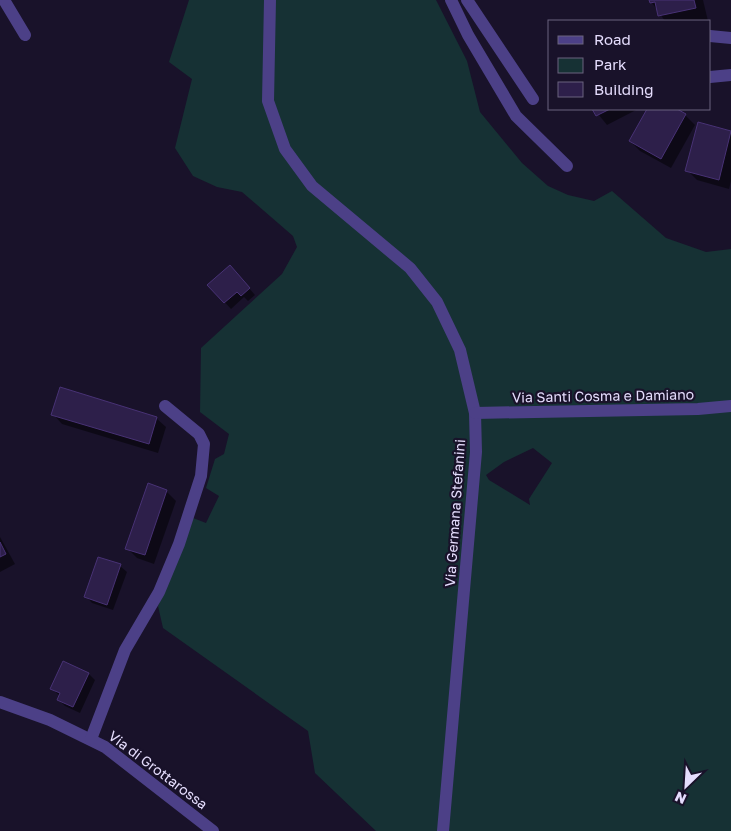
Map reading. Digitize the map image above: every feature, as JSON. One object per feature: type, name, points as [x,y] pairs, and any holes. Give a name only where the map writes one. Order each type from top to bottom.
[{"type":"street","points":[[4,0],[24,35]]},
{"type":"street","name":"Via Germana Stefanini","points":[[270,0],[268,101],[285,148],[312,186],[410,268],[437,302],[460,350],[475,413],[476,452],[443,831]]},
{"type":"street","points":[[451,0],[468,35],[516,116],[567,166]]},
{"type":"street","points":[[467,0],[533,99]]},
{"type":"street","points":[[711,36],[731,38]]},
{"type":"street","points":[[711,77],[731,75]]},
{"type":"street","points":[[91,738],[125,650],[159,592],[179,544],[201,476],[204,444],[199,434],[165,406]]},
{"type":"street","name":"Via Santi Cosma e Damiano","points":[[475,413],[698,409],[731,406]]},
{"type":"street","name":"Via di Grottarossa","points":[[0,702],[50,720],[91,738],[115,753],[213,831]]},
{"type":"green space","points":[[189,0],[436,0],[467,61],[480,112],[522,163],[548,186],[568,195],[594,201],[612,191],[666,238],[706,252],[731,249],[731,831],[376,831],[315,773],[308,731],[163,628],[158,606],[193,518],[206,523],[219,496],[206,488],[215,459],[224,454],[229,434],[200,412],[201,348],[282,274],[297,247],[293,236],[242,192],[217,187],[193,176],[175,148],[192,79],[169,62]],"holes":[[[533,448],[552,463],[529,499],[530,505],[489,480],[486,475],[504,462]]]},
{"type":"building","points":[[649,0],[694,0],[696,8],[658,16],[655,2],[650,3]]},
{"type":"building","points":[[593,110],[608,110],[596,116]]},
{"type":"building","points":[[646,110],[679,110],[686,114],[661,159],[629,141]]},
{"type":"building","points":[[698,122],[731,131],[719,180],[685,171]]},
{"type":"building","points":[[230,265],[250,288],[241,296],[237,292],[224,303],[207,285]]},
{"type":"building","points":[[60,387],[157,417],[149,444],[51,415]]},
{"type":"building","points":[[148,483],[167,490],[145,555],[125,549]]},
{"type":"building","points":[[0,542],[6,554],[0,557]]},
{"type":"building","points":[[98,557],[121,564],[107,605],[84,597]]},
{"type":"building","points":[[63,661],[89,673],[73,707],[57,700],[60,693],[50,689]]}]
